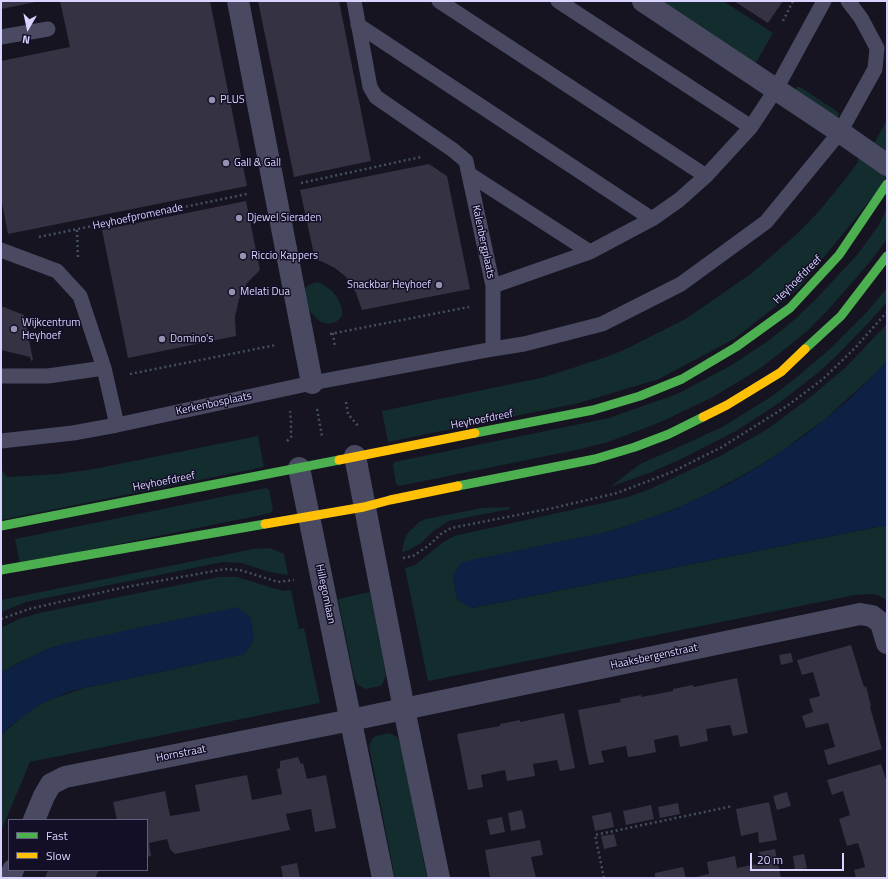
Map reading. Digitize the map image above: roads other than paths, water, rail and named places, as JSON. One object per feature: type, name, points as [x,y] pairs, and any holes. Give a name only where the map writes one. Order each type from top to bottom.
[{"type":"street","points":[[238,1],[312,383]]},
{"type":"street","points":[[643,1],[887,165]]},
{"type":"street","name":"Heyhoefdreef","points":[[1,526],[593,410],[640,396],[682,379],[736,347],[790,308],[839,255],[887,184]]},
{"type":"street","points":[[1,570],[364,507],[398,498],[595,458],[635,447],[669,434],[727,405],[781,372],[841,316],[887,256]]},
{"type":"street","points":[[355,456],[404,709],[439,878]]},
{"type":"street","name":"Hillegomlaan","points":[[299,468],[383,878]]},
{"type":"street","name":"Haaksbergenstraat","points":[[404,709],[860,614],[872,616],[881,623],[887,643]]},
{"type":"street","points":[[351,720],[404,709]]},
{"type":"street","name":"Hornstraat","points":[[34,819],[51,784],[65,777],[351,720]]},
{"type":"lane","name":"Kalenbergplaats","points":[[354,1],[370,87],[376,97],[453,150],[466,161],[493,286],[493,349]]},
{"type":"lane","points":[[439,1],[706,176]]},
{"type":"lane","points":[[558,1],[751,127]]},
{"type":"lane","points":[[493,286],[590,252],[652,219],[679,200],[706,176],[751,127],[776,90],[824,1]]},
{"type":"lane","points":[[312,383],[524,344],[602,324],[681,284],[766,222],[840,132],[876,69],[877,48],[861,18],[848,1]]},
{"type":"lane","points":[[358,25],[652,219]]},
{"type":"lane","points":[[1,37],[48,29]]},
{"type":"lane","points":[[469,174],[590,252]]},
{"type":"lane","points":[[1,250],[57,271],[80,296],[104,368],[116,425]]},
{"type":"lane","points":[[1,376],[48,376],[104,368]]},
{"type":"lane","name":"Kerkenbosplaats","points":[[1,441],[73,433],[116,425],[312,383]]},
{"type":"water","points":[[887,361],[887,527],[876,527],[471,608],[457,599],[453,575],[462,562],[611,531],[670,511],[727,485],[760,466],[804,436],[846,402]]},
{"type":"water","points":[[237,607],[250,617],[253,632],[254,640],[245,654],[68,692],[37,706],[9,727],[1,735],[1,673],[17,664],[50,648],[67,643]]},
{"type":"place","name":"PLUS","points":[[212,100]]},
{"type":"place","name":"Gall & Gall","points":[[226,163]]},
{"type":"place","name":"Djewel Sieraden","points":[[239,218]]},
{"type":"place","name":"Riccio Kappers","points":[[243,256]]},
{"type":"place","name":"Snackbar Heyhoef","points":[[439,285]]},
{"type":"place","name":"Melati Dua","points":[[232,292]]},
{"type":"place","name":"Wijkcentrum Heyhoef","points":[[14,329]]},
{"type":"place","name":"Domino's","points":[[162,339]]}]
